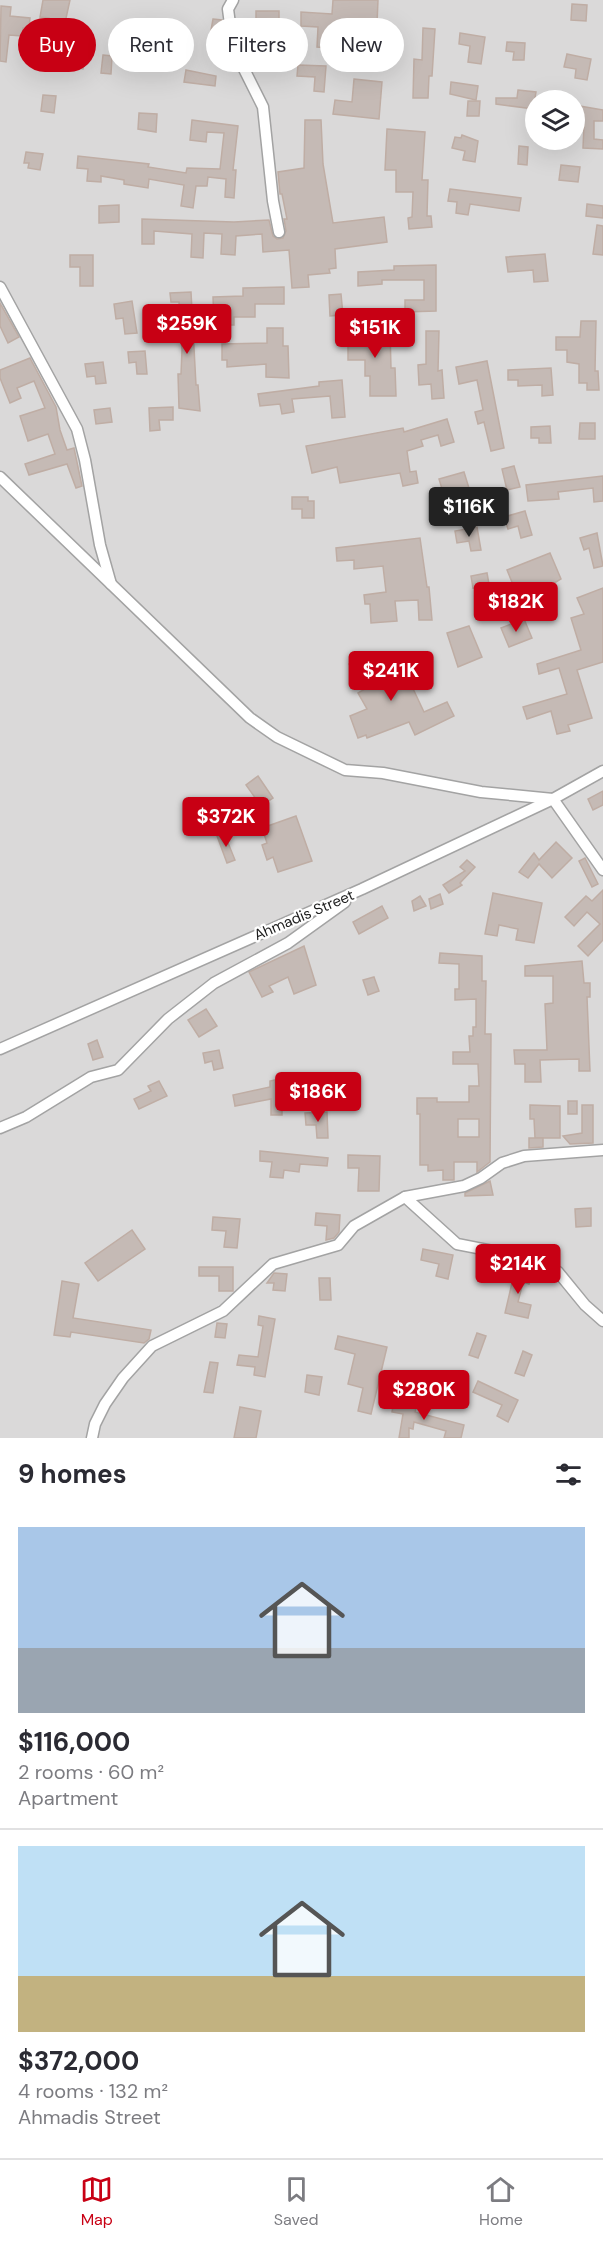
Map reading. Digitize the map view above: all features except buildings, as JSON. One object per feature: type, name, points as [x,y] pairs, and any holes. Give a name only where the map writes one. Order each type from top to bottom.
[{"type":"street","points":[[233,0],[228,9],[233,47],[263,107],[273,201],[279,232]]},
{"type":"street","points":[[0,287],[76,429],[85,460],[100,545],[112,586]]},
{"type":"street","points":[[0,477],[250,718],[277,737],[345,770],[383,772],[481,792],[553,799],[603,870]]},
{"type":"street","name":"Ahmadis Street","points":[[0,1049],[362,890],[553,799],[603,771]]},
{"type":"street","points":[[0,1128],[26,1118],[91,1077],[118,1070],[168,1019],[213,983],[288,943],[362,890]]},
{"type":"street","points":[[93,1438],[95,1424],[105,1404],[123,1377],[152,1346],[223,1311],[273,1264],[338,1245],[354,1226],[405,1197],[464,1186],[481,1178],[502,1163],[524,1156],[603,1150]]},
{"type":"street","points":[[405,1197],[457,1244],[518,1256],[558,1272],[585,1305],[603,1321]]},
{"type":"shaded area","points":[[0,0],[603,0],[603,1438],[0,1438]]}]
